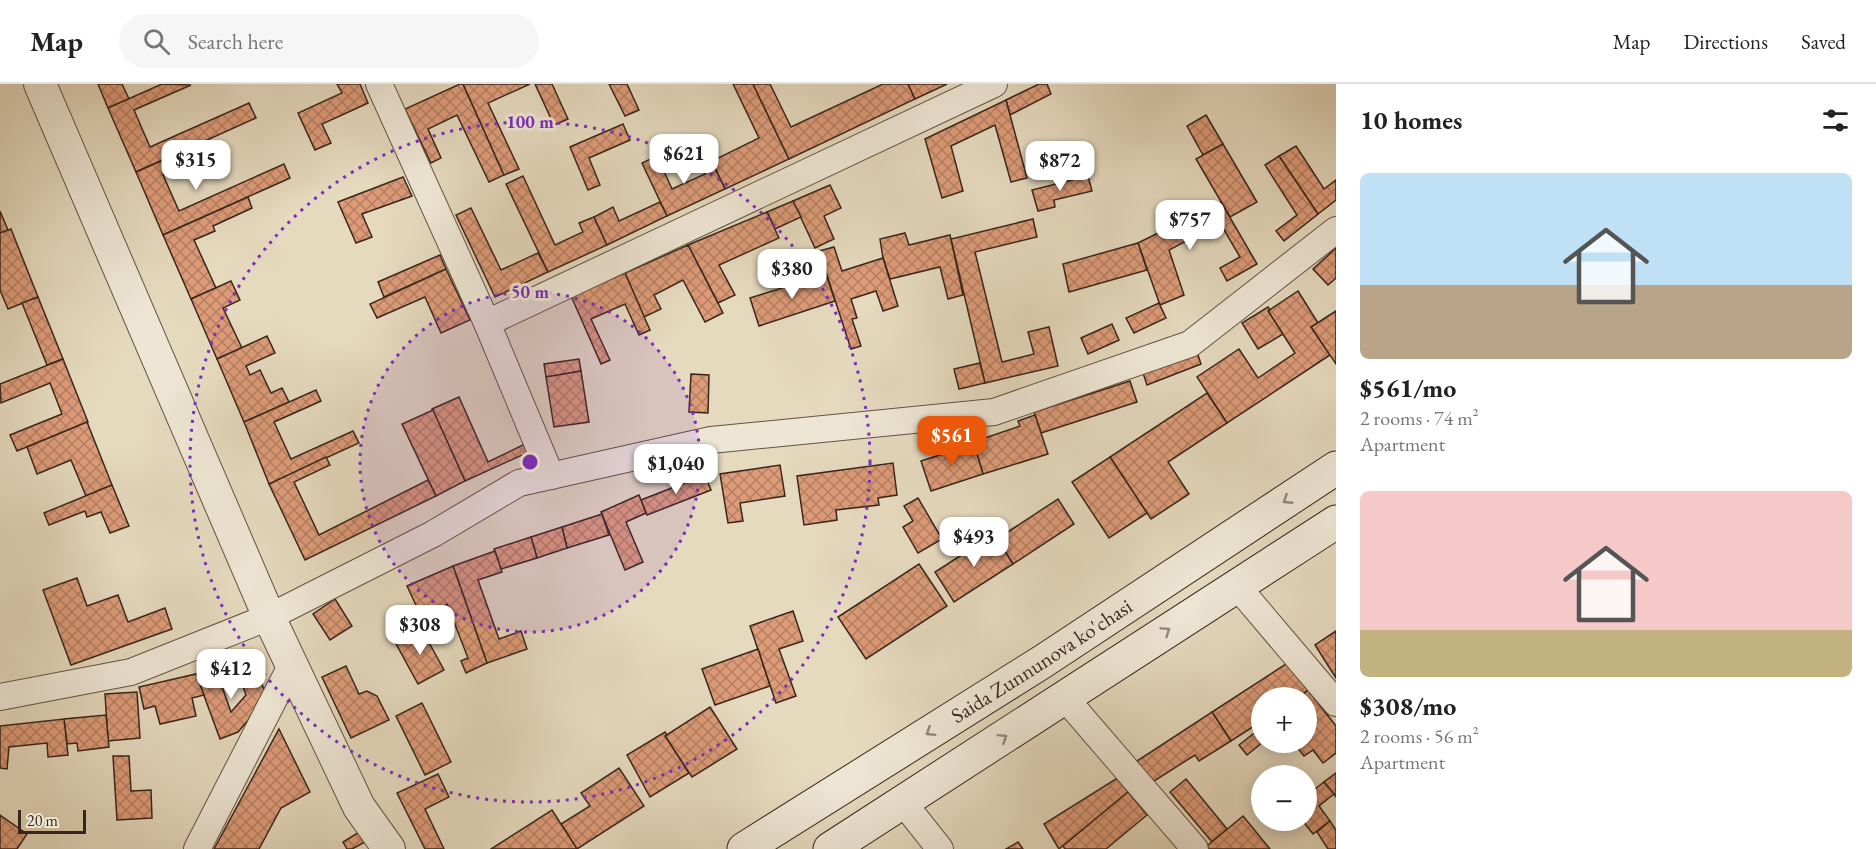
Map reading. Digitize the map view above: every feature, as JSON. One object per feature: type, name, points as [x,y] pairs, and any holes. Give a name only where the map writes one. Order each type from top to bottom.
[{"type":"main road","name":"Saida Zunnunova ko'chasi","points":[[744,849],[1042,662],[1336,468]]},
{"type":"main road","name":"Saida Zunnunova ko'chasi","points":[[830,849],[1336,522]]},
{"type":"street","points":[[40,84],[269,617],[359,807],[388,849]]},
{"type":"street","points":[[487,323],[994,84]]},
{"type":"street","points":[[388,87],[551,476]]},
{"type":"street","points":[[0,697],[131,672],[269,617],[433,534],[519,483],[711,440],[994,412],[1190,344],[1336,230]]},
{"type":"street","points":[[1236,585],[1336,703]]},
{"type":"street","points":[[197,849],[292,664]]},
{"type":"street","points":[[1065,698],[1195,849]]},
{"type":"street","points":[[902,801],[940,849]]},
{"type":"building","points":[[98,84],[122,84],[129,99],[108,108]]},
{"type":"building","points":[[162,84],[191,85],[134,110],[150,147],[249,103],[256,118],[136,172],[108,108]]},
{"type":"building","points":[[337,84],[360,84],[368,103],[322,124],[331,143],[315,150],[298,113],[342,93]]},
{"type":"building","points":[[463,84],[504,175],[489,182],[457,115],[428,129],[441,158],[431,163],[405,109]]},
{"type":"building","points":[[463,84],[530,84],[488,103],[519,169],[504,175]]},
{"type":"building","points":[[535,84],[552,84],[568,119],[554,125]]},
{"type":"building","points":[[609,84],[627,84],[639,110],[625,116]]},
{"type":"building","points":[[733,84],[753,84],[789,159],[725,189],[712,161],[759,138]]},
{"type":"building","points":[[753,84],[770,84],[791,127],[883,84],[908,84],[915,99],[789,159]]},
{"type":"building","points":[[908,84],[947,84],[915,99]]},
{"type":"building","points":[[1039,84],[1047,84],[1051,94],[1010,115],[1006,100]]},
{"type":"building","points":[[1006,100],[1027,178],[1011,182],[995,125],[951,146],[963,191],[942,198],[925,139]]},
{"type":"building","points":[[1206,115],[1223,144],[1203,155],[1187,126]]},
{"type":"building","points":[[623,124],[630,140],[589,158],[600,185],[588,190],[570,147]]},
{"type":"building","points":[[1223,144],[1257,202],[1230,217],[1196,159]]},
{"type":"building","points":[[195,146],[201,158],[163,175],[179,211],[284,164],[290,178],[163,235],[136,172]]},
{"type":"building","points":[[1296,146],[1324,189],[1336,180],[1336,200],[1318,214],[1279,156]]},
{"type":"building","points":[[707,152],[725,189],[667,216],[642,163],[657,156],[672,189],[705,174],[697,157]]},
{"type":"building","points":[[1279,156],[1318,214],[1284,241],[1276,231],[1297,215],[1265,165]]},
{"type":"building","points":[[523,176],[555,245],[583,232],[579,223],[594,217],[607,245],[548,272],[506,184]]},
{"type":"building","points":[[1088,176],[1092,191],[1054,200],[1055,207],[1038,211],[1032,190]]},
{"type":"building","points":[[403,177],[412,196],[362,214],[372,237],[356,243],[338,202]]},
{"type":"building","points":[[830,185],[841,208],[824,216],[834,239],[815,248],[793,201]]},
{"type":"building","points":[[248,197],[252,208],[213,226],[215,231],[194,240],[216,288],[191,299],[163,235]]},
{"type":"building","points":[[793,201],[801,217],[775,229],[767,212]]},
{"type":"building","points":[[660,202],[667,216],[607,245],[594,217],[613,207],[619,221]]},
{"type":"building","points":[[1221,202],[1257,264],[1227,281],[1220,268],[1240,257],[1220,223],[1169,250],[1184,295],[1160,305],[1138,243]]},
{"type":"building","points":[[471,208],[501,270],[538,253],[548,272],[495,297],[456,215]]},
{"type":"building","points":[[0,211],[8,230],[0,233]]},
{"type":"building","points":[[767,212],[779,238],[719,265],[735,295],[718,303],[688,245]]},
{"type":"building","points":[[1033,219],[1037,237],[975,252],[1002,362],[1034,354],[1028,332],[1049,327],[1058,366],[985,383],[951,239]]},
{"type":"building","points":[[11,229],[38,297],[8,309],[0,290],[0,233]]},
{"type":"building","points":[[905,233],[909,245],[950,235],[963,295],[948,299],[940,267],[890,279],[880,239]]},
{"type":"building","points":[[1138,243],[1147,270],[1069,292],[1063,264]]},
{"type":"building","points":[[688,245],[723,313],[705,322],[683,280],[654,295],[661,309],[644,317],[625,273]]},
{"type":"building","points":[[834,247],[842,271],[883,258],[898,306],[883,311],[876,291],[851,299],[857,318],[852,319],[861,346],[851,349],[819,251]]},
{"type":"building","points":[[1336,248],[1336,278],[1328,285],[1313,269]]},
{"type":"building","points":[[440,255],[446,269],[384,297],[378,282]]},
{"type":"building","points":[[446,269],[470,320],[441,333],[425,297],[377,318],[370,304]]},
{"type":"building","points":[[625,273],[650,330],[639,335],[625,304],[591,319],[610,360],[601,364],[571,296]]},
{"type":"building","points":[[826,274],[835,301],[759,326],[750,298]]},
{"type":"building","points":[[231,281],[240,300],[223,308],[242,348],[217,359],[191,299]]},
{"type":"building","points":[[1298,291],[1318,323],[1311,327],[1330,355],[1227,423],[1197,377],[1239,349],[1258,378],[1295,353],[1268,311]]},
{"type":"building","points":[[38,297],[63,359],[47,365],[22,303]]},
{"type":"building","points":[[1159,303],[1166,318],[1134,333],[1126,318]]},
{"type":"building","points":[[1268,307],[1270,310],[1268,311],[1283,334],[1258,349],[1242,323]]},
{"type":"building","points":[[1336,311],[1336,364],[1311,327]]},
{"type":"building","points":[[1112,324],[1119,340],[1088,354],[1081,338]]},
{"type":"building","points":[[267,336],[275,353],[246,366],[250,375],[260,370],[271,393],[282,388],[289,402],[244,422],[217,359]]},
{"type":"building","points":[[1197,352],[1201,364],[1147,385],[1143,373]]},
{"type":"building","points":[[63,359],[88,422],[17,451],[10,435],[62,414],[50,383],[1,403],[0,384]]},
{"type":"building","points":[[579,359],[581,371],[546,377],[544,364]]},
{"type":"building","points":[[980,363],[985,383],[959,389],[954,369]]},
{"type":"building","points":[[581,371],[589,422],[554,427],[546,377]]},
{"type":"building","points":[[691,374],[709,375],[708,413],[689,412]]},
{"type":"building","points":[[1130,381],[1137,402],[1041,433],[1034,412]]},
{"type":"building","points":[[316,390],[321,401],[274,422],[291,459],[353,431],[359,443],[269,484],[244,422]]},
{"type":"building","points":[[1207,393],[1227,423],[1168,462],[1189,494],[1151,519],[1110,457]]},
{"type":"building","points":[[459,397],[488,462],[527,443],[531,451],[465,481],[432,409]]},
{"type":"building","points":[[433,410],[465,481],[436,496],[402,424]]},
{"type":"building","points":[[1035,415],[1048,454],[983,474],[973,442],[1020,426],[1018,421]]},
{"type":"building","points":[[87,422],[112,485],[86,496],[71,460],[37,474],[27,447]]},
{"type":"building","points":[[974,444],[983,474],[931,491],[921,461]]},
{"type":"building","points":[[326,457],[330,465],[294,482],[319,535],[428,480],[436,496],[305,560],[269,484]]},
{"type":"building","points":[[1110,457],[1147,513],[1109,538],[1072,482]]},
{"type":"building","points":[[893,463],[897,495],[878,498],[879,505],[836,510],[837,520],[804,525],[797,476]]},
{"type":"building","points":[[780,465],[785,496],[740,503],[743,521],[728,523],[720,474]]},
{"type":"building","points":[[705,475],[711,490],[647,515],[641,500]]},
{"type":"building","points":[[112,485],[129,526],[110,533],[101,512],[87,517],[85,511],[49,525],[44,513]]},
{"type":"building","points":[[639,495],[646,513],[626,522],[643,562],[625,570],[601,512]]},
{"type":"building","points":[[918,498],[942,539],[918,553],[903,527],[913,521],[904,506]]},
{"type":"building","points":[[1058,499],[1074,524],[1013,564],[997,539]]},
{"type":"building","points":[[602,514],[609,535],[567,548],[562,527]]},
{"type":"building","points":[[562,527],[567,548],[537,558],[531,537]]},
{"type":"building","points":[[994,534],[1013,564],[954,602],[935,572]]},
{"type":"building","points":[[531,537],[537,558],[501,569],[494,549]]},
{"type":"building","points":[[495,551],[502,572],[478,580],[499,639],[521,631],[527,649],[487,663],[453,566]]},
{"type":"building","points":[[919,564],[947,606],[866,659],[838,617]]},
{"type":"building","points":[[453,566],[487,663],[466,673],[461,661],[468,658],[447,604],[421,616],[407,586]]},
{"type":"building","points":[[77,578],[87,606],[118,595],[128,622],[165,608],[172,629],[71,665],[43,590]]},
{"type":"building","points":[[335,599],[352,626],[330,640],[313,614]]},
{"type":"building","points":[[793,611],[803,641],[779,649],[796,696],[776,703],[750,626]]},
{"type":"building","points":[[421,628],[444,670],[418,684],[395,642]]},
{"type":"building","points":[[1336,631],[1336,678],[1315,645]]},
{"type":"building","points":[[758,649],[770,686],[715,705],[702,669]]},
{"type":"building","points":[[1289,662],[1306,687],[1251,687],[1251,728],[1231,741],[1212,712]]},
{"type":"building","points":[[235,665],[259,676],[267,698],[238,732],[220,739],[196,674],[215,667],[231,712],[246,695]]},
{"type":"building","points":[[346,666],[359,694],[367,691],[377,696],[389,720],[351,738],[322,677]]},
{"type":"building","points":[[196,674],[204,695],[192,698],[196,716],[160,724],[155,706],[144,709],[139,687]]},
{"type":"building","points":[[137,692],[140,738],[108,741],[105,694]]},
{"type":"building","points":[[1317,702],[1336,726],[1336,753],[1323,763],[1315,753]]},
{"type":"building","points":[[422,703],[451,762],[425,775],[396,716]]},
{"type":"building","points":[[710,707],[737,749],[692,777],[665,736]]},
{"type":"building","points":[[1212,712],[1231,741],[1199,761],[1195,755],[1151,783],[1137,761]]},
{"type":"building","points":[[106,715],[109,747],[78,751],[77,743],[67,744],[64,719]]},
{"type":"building","points":[[64,719],[68,755],[48,757],[47,743],[9,747],[7,769],[0,768],[0,726]]},
{"type":"building","points":[[279,729],[310,792],[281,808],[259,849],[214,849]]},
{"type":"building","points":[[665,732],[667,735],[665,736],[689,773],[650,797],[627,755]]},
{"type":"building","points":[[1251,736],[1251,752],[1247,755],[1239,745]]},
{"type":"building","points":[[113,756],[129,756],[131,791],[151,790],[152,818],[117,820]]},
{"type":"building","points":[[619,768],[644,806],[577,849],[561,824],[590,806],[581,793]]},
{"type":"building","points":[[1336,773],[1336,797],[1324,782]]},
{"type":"building","points":[[438,774],[449,797],[425,809],[444,849],[425,849],[397,793]]},
{"type":"building","points":[[1119,777],[1128,792],[1059,849],[1044,824]]},
{"type":"building","points":[[1186,779],[1227,829],[1212,842],[1170,792]]},
{"type":"building","points":[[1324,782],[1334,794],[1319,806],[1330,821],[1317,831],[1317,787]]},
{"type":"building","points":[[1128,792],[1147,815],[1106,849],[1065,849],[1063,846]]},
{"type":"building","points":[[552,810],[577,849],[491,849]]},
{"type":"building","points":[[0,815],[27,834],[17,849],[0,849]]},
{"type":"building","points":[[1243,816],[1251,826],[1251,831],[1255,831],[1270,849],[1209,849],[1207,846]]},
{"type":"building","points":[[1330,821],[1336,830],[1336,849],[1328,849],[1317,832]]},
{"type":"building","points":[[359,832],[365,842],[352,849],[347,849],[343,842]]},
{"type":"building","points":[[1018,842],[1023,849],[1006,849]]}]
